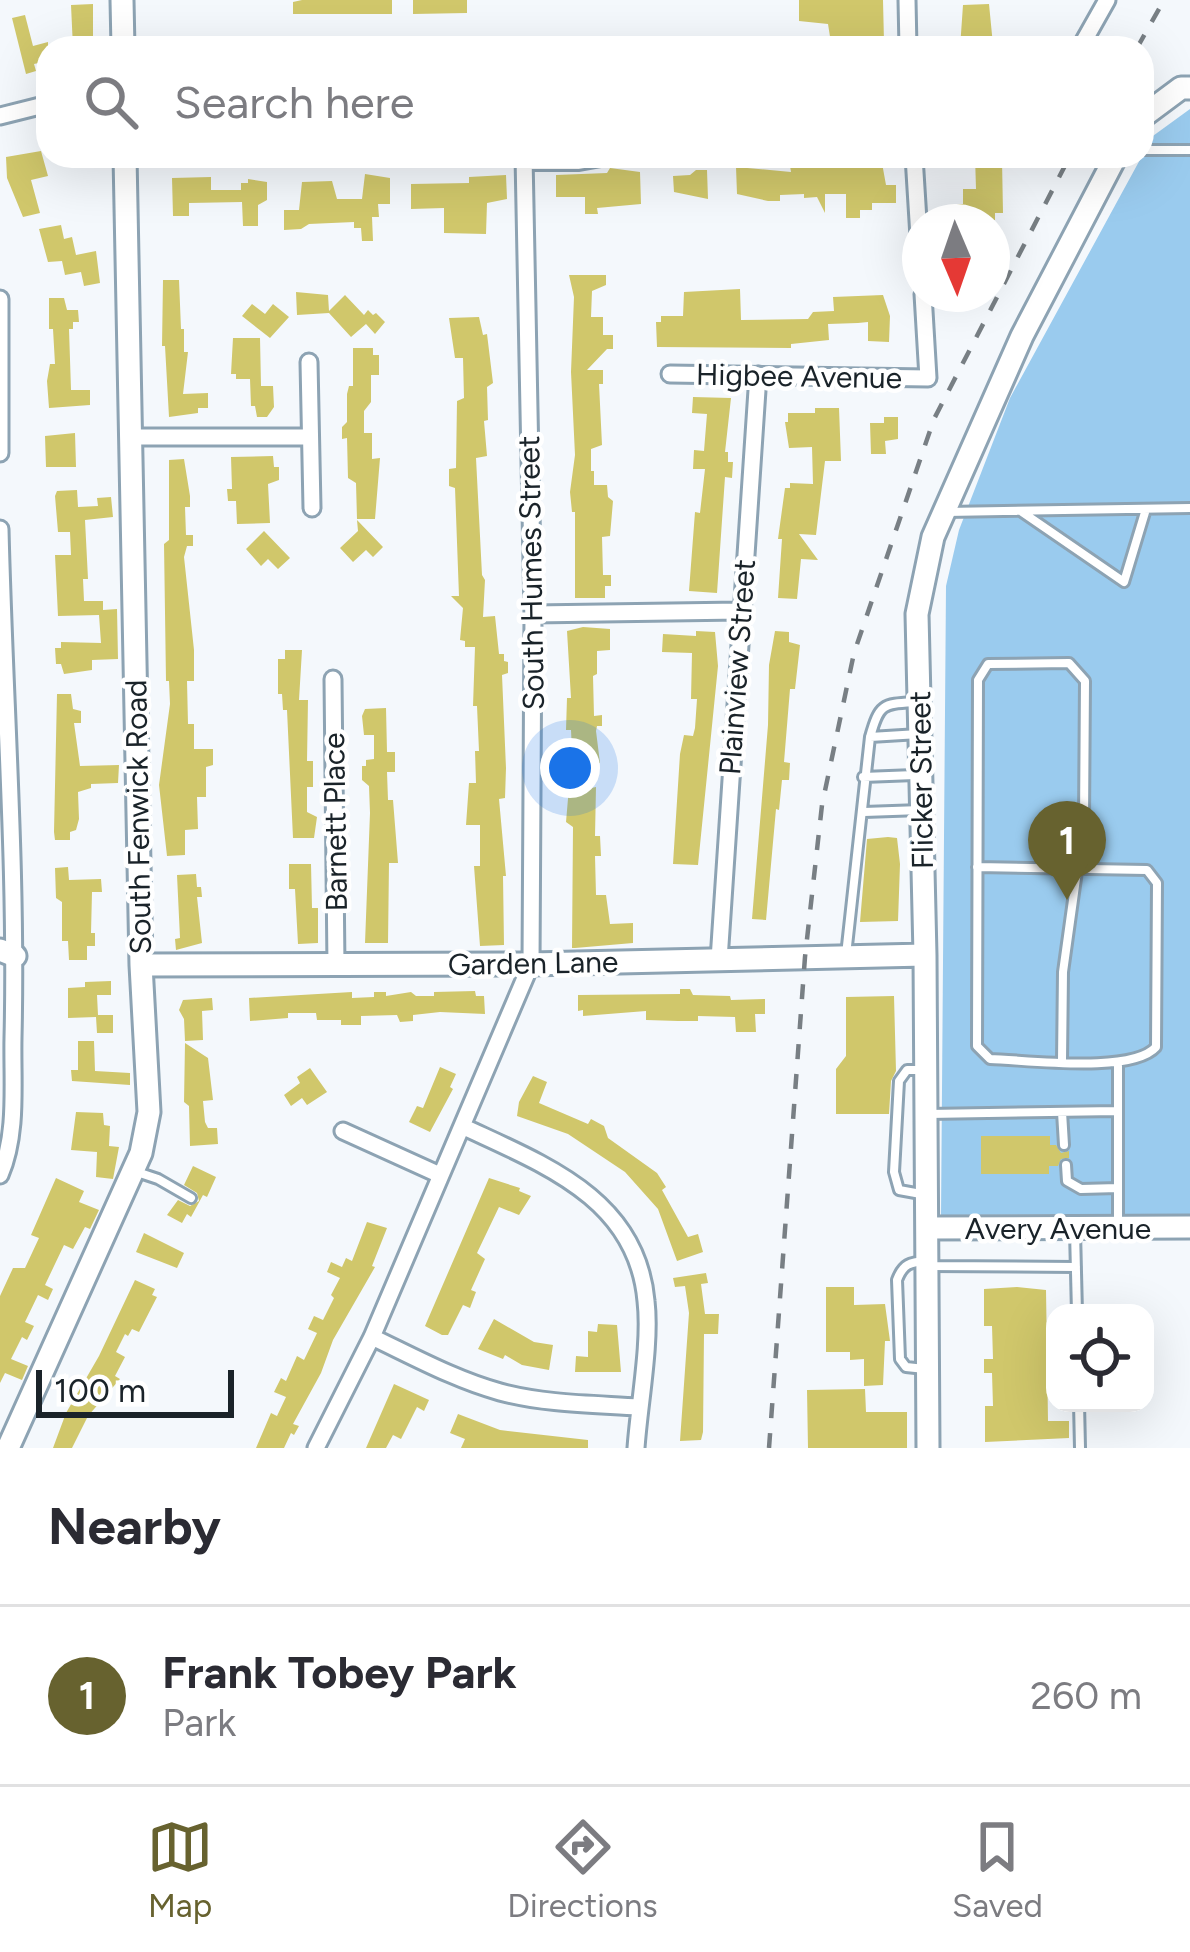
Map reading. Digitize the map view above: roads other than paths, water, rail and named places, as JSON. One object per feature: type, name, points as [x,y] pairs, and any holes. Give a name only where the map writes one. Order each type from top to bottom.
[{"type":"street","points":[[122,0],[123,36]]},
{"type":"street","points":[[907,0],[908,36]]},
{"type":"street","points":[[1085,36],[1099,4]]},
{"type":"street","points":[[1154,108],[1181,88],[1190,88]]},
{"type":"street","points":[[0,116],[36,107]]},
{"type":"street","name":"South Fenwick Road","points":[[8,1448],[141,1153],[149,1112],[141,965],[125,168]]},
{"type":"street","name":"South Humes Street","points":[[316,1448],[372,1337],[531,964],[532,614],[524,168]]},
{"type":"street","points":[[915,168],[917,204]]},
{"type":"street","name":"Flicker Street","points":[[928,1448],[917,614],[933,536],[1022,336],[1111,168]]},
{"type":"street","points":[[0,299],[0,453]]},
{"type":"street","name":"Higbee Avenue","points":[[670,374],[928,378],[924,312]]},
{"type":"street","points":[[309,362],[312,508]]},
{"type":"street","name":"Plainview Street","points":[[719,959],[758,375]]},
{"type":"street","points":[[131,437],[310,437]]},
{"type":"street","points":[[0,529],[11,1122],[2,1165]]},
{"type":"street","points":[[532,614],[740,610]]},
{"type":"street","name":"Barnett Place","points":[[333,679],[336,966]]},
{"type":"street","name":"Garden Lane","points":[[141,965],[531,964],[925,955]]},
{"type":"street","points":[[464,1127],[558,1171],[599,1200],[636,1252],[647,1303],[636,1448]]},
{"type":"street","points":[[343,1131],[440,1175]]},
{"type":"street","name":"Avery Avenue","points":[[927,1228],[1190,1227]]},
{"type":"street","points":[[372,1337],[503,1393],[639,1407]]},
{"type":"lane","points":[[1154,150],[1190,150]]},
{"type":"lane","points":[[944,512],[1190,508]]},
{"type":"lane","points":[[1021,511],[1124,582],[1146,509]]},
{"type":"lane","points":[[977,867],[1077,869],[1147,870],[1157,883],[1156,1047],[1147,1058],[1118,1062],[1062,1061],[990,1059],[977,1046],[977,867],[978,680],[988,664],[1069,663],[1085,681],[1084,821],[1077,869],[1063,972],[1062,1061]]},
{"type":"lane","points":[[846,957],[870,737],[878,711],[887,704],[920,702]]},
{"type":"lane","points":[[870,737],[920,734]]},
{"type":"lane","points":[[863,777],[921,775]]},
{"type":"lane","points":[[863,812],[922,810]]},
{"type":"lane","points":[[1118,1062],[1118,1227]]},
{"type":"lane","points":[[926,1070],[907,1070],[899,1081],[894,1172],[898,1190],[927,1194]]},
{"type":"lane","points":[[926,1114],[1118,1111]]},
{"type":"lane","points":[[1062,1112],[1064,1145]]},
{"type":"lane","points":[[1066,1166],[1067,1181],[1082,1189],[1118,1188]]},
{"type":"lane","points":[[132,1171],[191,1198]]},
{"type":"lane","points":[[1075,1228],[1077,1304]]},
{"type":"lane","points":[[927,1264],[1076,1268]]},
{"type":"lane","points":[[1079,1412],[1079,1448]]},
{"type":"railway","points":[[1144,36],[1164,0]]},
{"type":"railway","points":[[769,1448],[805,957],[822,805],[854,653],[934,419],[1064,168]]},
{"type":"place","name":"Frank Tobey Park","points":[[1067,900]]}]
